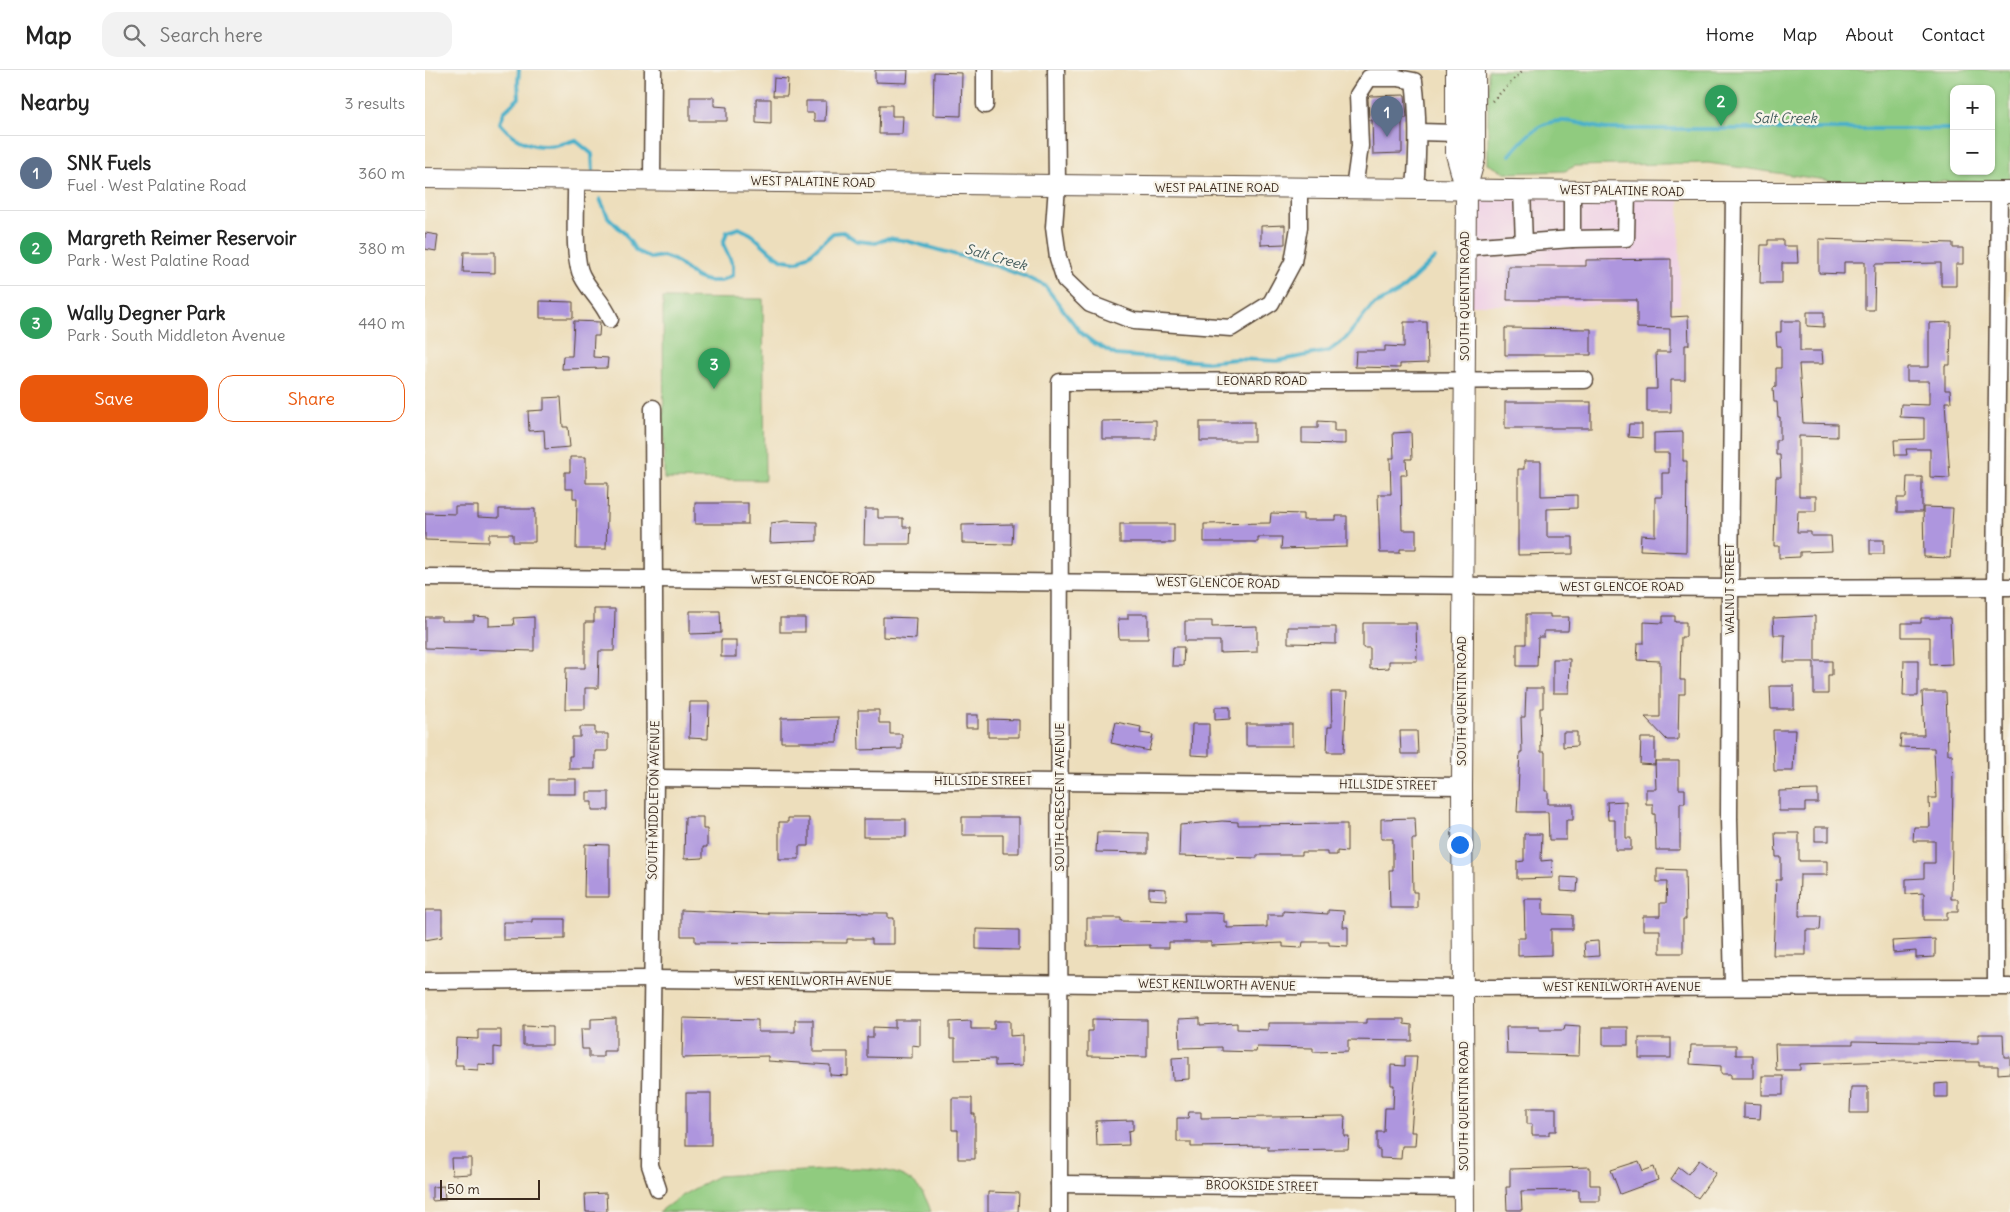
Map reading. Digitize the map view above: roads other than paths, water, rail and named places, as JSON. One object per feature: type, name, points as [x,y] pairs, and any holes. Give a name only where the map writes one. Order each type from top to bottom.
[{"type":"main road","points":[[1455,70],[1456,154],[1466,190]]},
{"type":"main road","points":[[1466,190],[1475,158],[1475,70]]},
{"type":"main road","name":"WEST PALATINE ROAD","points":[[425,178],[652,179],[1057,186],[1572,191],[2005,192]]},
{"type":"main road","name":"SOUTH QUENTIN ROAD","points":[[1464,1212],[1462,786],[1466,190]]},
{"type":"street","points":[[652,179],[653,70]]},
{"type":"street","points":[[985,70],[985,105]]},
{"type":"street","points":[[1056,70],[1057,186],[1054,227],[1058,258],[1065,280],[1090,304],[1135,321],[1231,328],[1271,303],[1293,262],[1299,227],[1299,188]]},
{"type":"street","points":[[1354,189],[1360,146],[1358,95],[1369,78],[1398,78],[1414,81],[1418,132],[1415,189]]},
{"type":"street","points":[[1418,132],[1456,133]]},
{"type":"street","points":[[576,179],[577,261],[581,276],[605,308],[610,319]]},
{"type":"street","points":[[1522,190],[1524,243]]},
{"type":"street","points":[[1572,191],[1572,239]]},
{"type":"street","points":[[1466,247],[1572,239],[1626,238],[1627,191]]},
{"type":"street","name":"WALNUT STREET","points":[[1733,986],[1729,819],[1729,588],[1734,192]]},
{"type":"street","points":[[2003,987],[2005,192]]},
{"type":"street","name":"LEONARD ROAD","points":[[1060,382],[1585,380]]},
{"type":"street","name":"SOUTH CRESCENT AVENUE","points":[[1059,1212],[1060,382]]},
{"type":"street","name":"SOUTH MIDDLETON AVENUE","points":[[653,408],[656,579],[650,1165],[658,1189]]},
{"type":"street","name":"WEST GLENCOE ROAD","points":[[425,577],[1729,588],[2003,587]]},
{"type":"street","name":"HILLSIDE STREET","points":[[655,778],[1462,786]]},
{"type":"street","name":"WEST KENILWORTH AVENUE","points":[[425,981],[651,979],[1464,988],[1733,986],[2003,987]]},
{"type":"street","name":"BROOKSIDE STREET","points":[[1059,1184],[1464,1188]]},
{"type":"waterway","name":"Salt Creek","points":[[519,70],[519,98],[504,112],[500,123],[516,138],[534,145],[554,146],[575,140],[592,154],[593,171]]},
{"type":"waterway","name":"Salt Creek","points":[[1510,155],[1532,132],[1547,123],[1556,121],[1567,121],[1606,129],[1950,129]]},
{"type":"waterway","name":"Salt Creek","points":[[600,199],[608,217],[625,234],[636,251],[651,258],[663,256],[674,260],[696,277],[707,281],[721,281],[733,275],[733,265],[723,244],[727,232],[739,228],[751,234],[783,260],[798,262],[833,233],[843,232],[857,241],[876,243],[888,238],[907,241],[996,266],[1027,277],[1045,286],[1081,333],[1094,343],[1116,355],[1206,362],[1236,359],[1277,361],[1329,351],[1346,338],[1372,306],[1400,291],[1435,258]]},
{"type":"place","name":"Margreth Reimer Reservoir","points":[[1721,126]]},
{"type":"place","name":"SNK Fuels","points":[[1387,137]]},
{"type":"place","name":"Wally Degner Park","points":[[714,389]]}]
